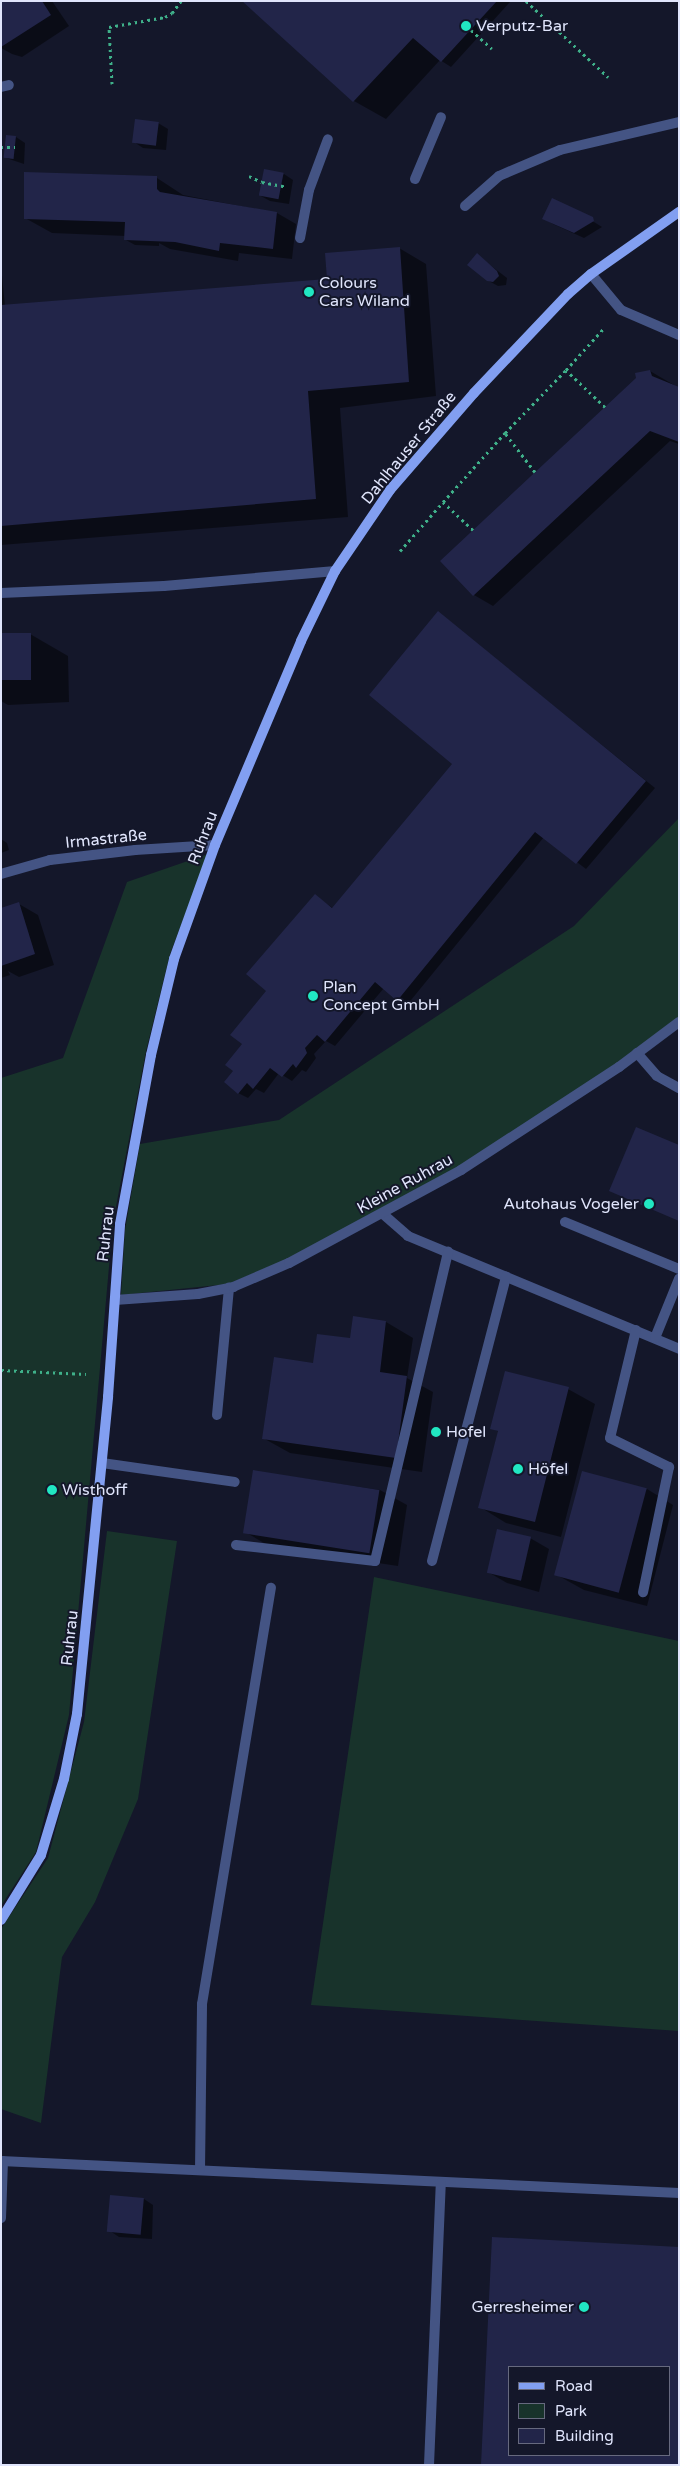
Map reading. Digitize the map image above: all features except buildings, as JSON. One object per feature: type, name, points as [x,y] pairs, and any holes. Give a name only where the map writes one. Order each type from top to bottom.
[{"type":"street","points":[[415,179],[441,117]]},
{"type":"street","points":[[465,206],[499,176],[560,150],[679,122]]},
{"type":"street","points":[[300,238],[309,190],[328,139]]},
{"type":"street","name":"Dahlhauser Straße","points":[[335,571],[390,490],[454,415],[591,274],[679,212]]},
{"type":"street","points":[[591,274],[621,310],[679,335]]},
{"type":"street","points":[[1,593],[164,586],[335,571]]},
{"type":"street","name":"Ruhrau","points":[[1,1920],[42,1855],[64,1779],[77,1714],[110,1375],[120,1224],[151,1055],[174,959],[215,845],[301,641],[335,571]]},
{"type":"street","name":"Irmastraße","points":[[1,874],[50,860],[135,850],[215,845]]},
{"type":"street","name":"Kleine Ruhrau","points":[[115,1300],[198,1294],[229,1288],[289,1263],[383,1214],[524,1131],[679,1022]]},
{"type":"street","points":[[637,1053],[657,1076],[679,1088]]},
{"type":"street","points":[[383,1214],[408,1236],[679,1348]]},
{"type":"street","points":[[565,1222],[679,1269]]},
{"type":"street","points":[[236,1545],[374,1561],[448,1252]]},
{"type":"street","points":[[432,1561],[506,1276]]},
{"type":"street","points":[[656,1338],[679,1279]]},
{"type":"street","points":[[217,1415],[229,1288]]},
{"type":"street","points":[[636,1330],[610,1438],[669,1467],[643,1592]]},
{"type":"street","points":[[102,1463],[235,1482]]},
{"type":"street","points":[[200,2170],[202,2004],[271,1588]]},
{"type":"street","points":[[1,2218],[2,2161],[679,2194]]},
{"type":"street","points":[[428,2465],[441,2183]]},
{"type":"path","points":[[112,84],[109,27],[164,17],[172,13],[181,1]]},
{"type":"path","points":[[526,1],[608,77]]},
{"type":"path","points":[[471,30],[492,49]]},
{"type":"path","points":[[1,147],[15,147]]},
{"type":"path","points":[[249,176],[262,182],[281,186]]},
{"type":"path","points":[[400,551],[505,433],[621,310]]},
{"type":"path","points":[[566,370],[604,407]]},
{"type":"path","points":[[505,433],[535,472]]},
{"type":"path","points":[[443,502],[472,530]]},
{"type":"path","points":[[1,1370],[110,1375]]},
{"type":"green space","points":[[679,818],[679,1018],[637,1051],[461,1169],[290,1258],[228,1284],[121,1295],[125,1230],[140,1144],[279,1120],[574,926]]},
{"type":"green space","points":[[208,854],[170,954],[146,1051],[113,1222],[69,1715],[36,1852],[1,1906],[1,1078],[63,1058],[127,882]]},
{"type":"green space","points":[[107,1531],[177,1541],[138,1799],[95,1902],[62,1957],[41,2123],[1,2109],[1,1929],[48,1858],[84,1722]]},
{"type":"green space","points":[[374,1577],[679,1641],[679,2031],[311,2005]]},
{"type":"place","name":"Verputz-Bar","points":[[466,26]]},
{"type":"place","name":"Colours Cars Wiland","points":[[309,292]]},
{"type":"place","name":"Plan Concept GmbH","points":[[313,996]]},
{"type":"place","name":"Autohaus Vogeler","points":[[649,1204]]},
{"type":"place","name":"Hofel","points":[[436,1432]]},
{"type":"place","name":"Höfel","points":[[518,1469]]},
{"type":"place","name":"Wisthoff","points":[[52,1490]]},
{"type":"place","name":"Gerresheimer","points":[[584,2307]]}]
